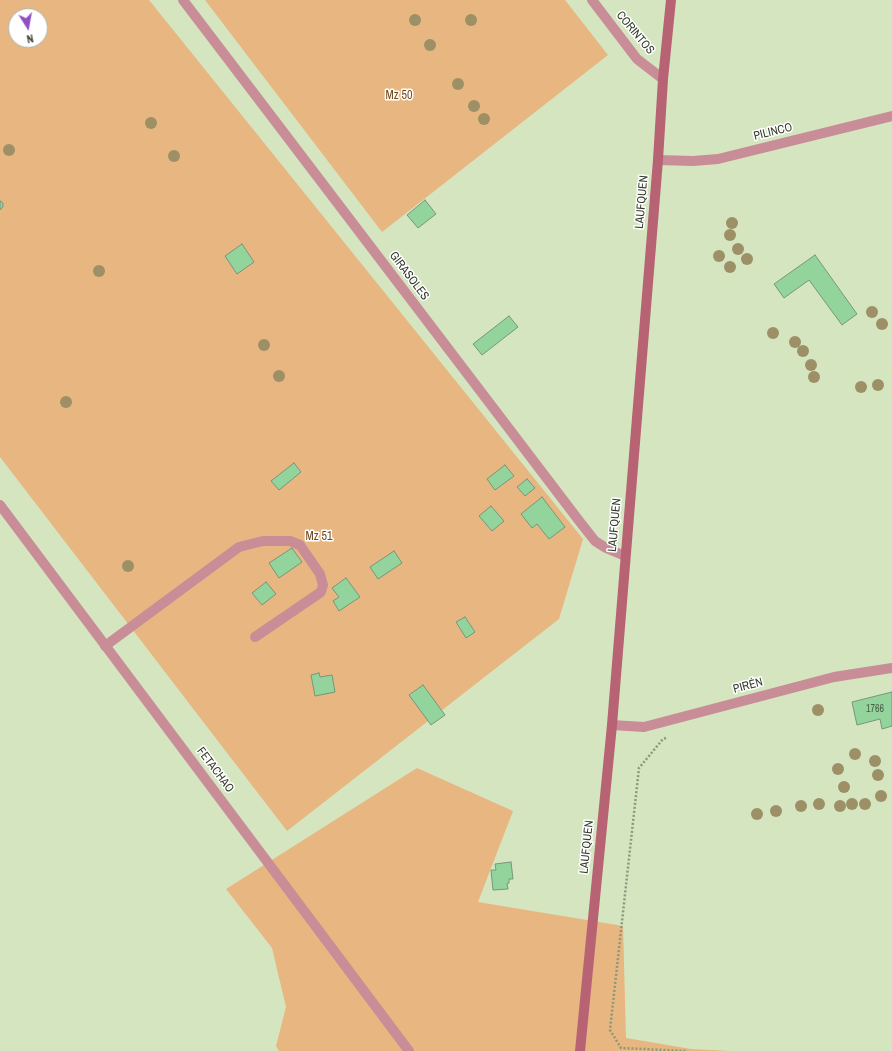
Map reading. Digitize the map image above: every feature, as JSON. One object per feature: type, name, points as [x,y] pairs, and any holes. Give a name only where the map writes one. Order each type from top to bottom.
[{"type":"street","name":"GIRASOLES","points":[[183,0],[595,542],[625,556]]},
{"type":"street","name":"CORINTOS","points":[[592,0],[637,59],[663,79]]},
{"type":"street","name":"LAUFQUEN","points":[[580,1051],[612,725],[658,160],[663,79],[671,0]]},
{"type":"street","name":"PILINCO","points":[[658,160],[693,161],[718,159],[892,116]]},
{"type":"street","name":"FETACHAO","points":[[0,505],[409,1051]]},
{"type":"street","points":[[105,646],[239,547],[263,541],[290,540],[300,545],[320,574],[323,585],[321,592],[256,638]]},
{"type":"street","name":"PIRÉN","points":[[612,725],[644,727],[834,677],[892,668]]},
{"type":"path","points":[[671,736],[663,738],[639,768],[610,1030],[621,1048],[687,1051]]},
{"type":"green space","name":"Mz 51","points":[[0,0],[149,0],[583,539],[559,619],[287,831],[0,457]]},
{"type":"green space","name":"Mz 50","points":[[205,0],[565,0],[608,55],[382,232]]},
{"type":"green space","points":[[417,768],[513,811],[478,902],[623,926],[626,1038],[691,1049],[730,1051],[279,1051],[276,1046],[286,1007],[272,948],[226,889]]},
{"type":"building","points":[[425,200],[436,214],[418,228],[407,215]]},
{"type":"building","points":[[0,201],[3,203],[3,206],[0,210]]},
{"type":"building","points":[[242,244],[254,262],[237,274],[225,256]]},
{"type":"building","points":[[815,255],[857,314],[842,325],[809,280],[784,298],[774,284]]},
{"type":"building","points":[[509,316],[518,327],[482,355],[473,344]]},
{"type":"building","points":[[294,463],[301,472],[279,490],[271,481]]},
{"type":"building","points":[[505,465],[514,476],[495,490],[487,479]]},
{"type":"building","points":[[527,479],[535,488],[525,496],[517,487]]},
{"type":"building","points":[[542,497],[565,527],[549,539],[537,524],[532,528],[521,514]]},
{"type":"building","points":[[491,506],[504,521],[492,531],[479,516]]},
{"type":"building","points":[[292,548],[302,562],[279,578],[269,563]]},
{"type":"building","points":[[394,551],[402,563],[378,579],[370,567]]},
{"type":"building","points":[[346,578],[360,597],[339,611],[333,601],[339,597],[332,588]]},
{"type":"building","points":[[266,582],[276,594],[262,605],[252,593]]},
{"type":"building","points":[[465,617],[475,632],[466,638],[456,622]]},
{"type":"building","points":[[319,673],[320,677],[332,675],[335,692],[315,696],[311,675]]},
{"type":"building","points":[[423,685],[445,715],[431,725],[409,695]]},
{"type":"building","points":[[892,692],[892,726],[882,729],[880,719],[857,725],[852,702]]},
{"type":"building","points":[[511,862],[513,879],[509,879],[509,883],[507,884],[508,889],[493,890],[491,870],[496,870],[495,864]]}]
